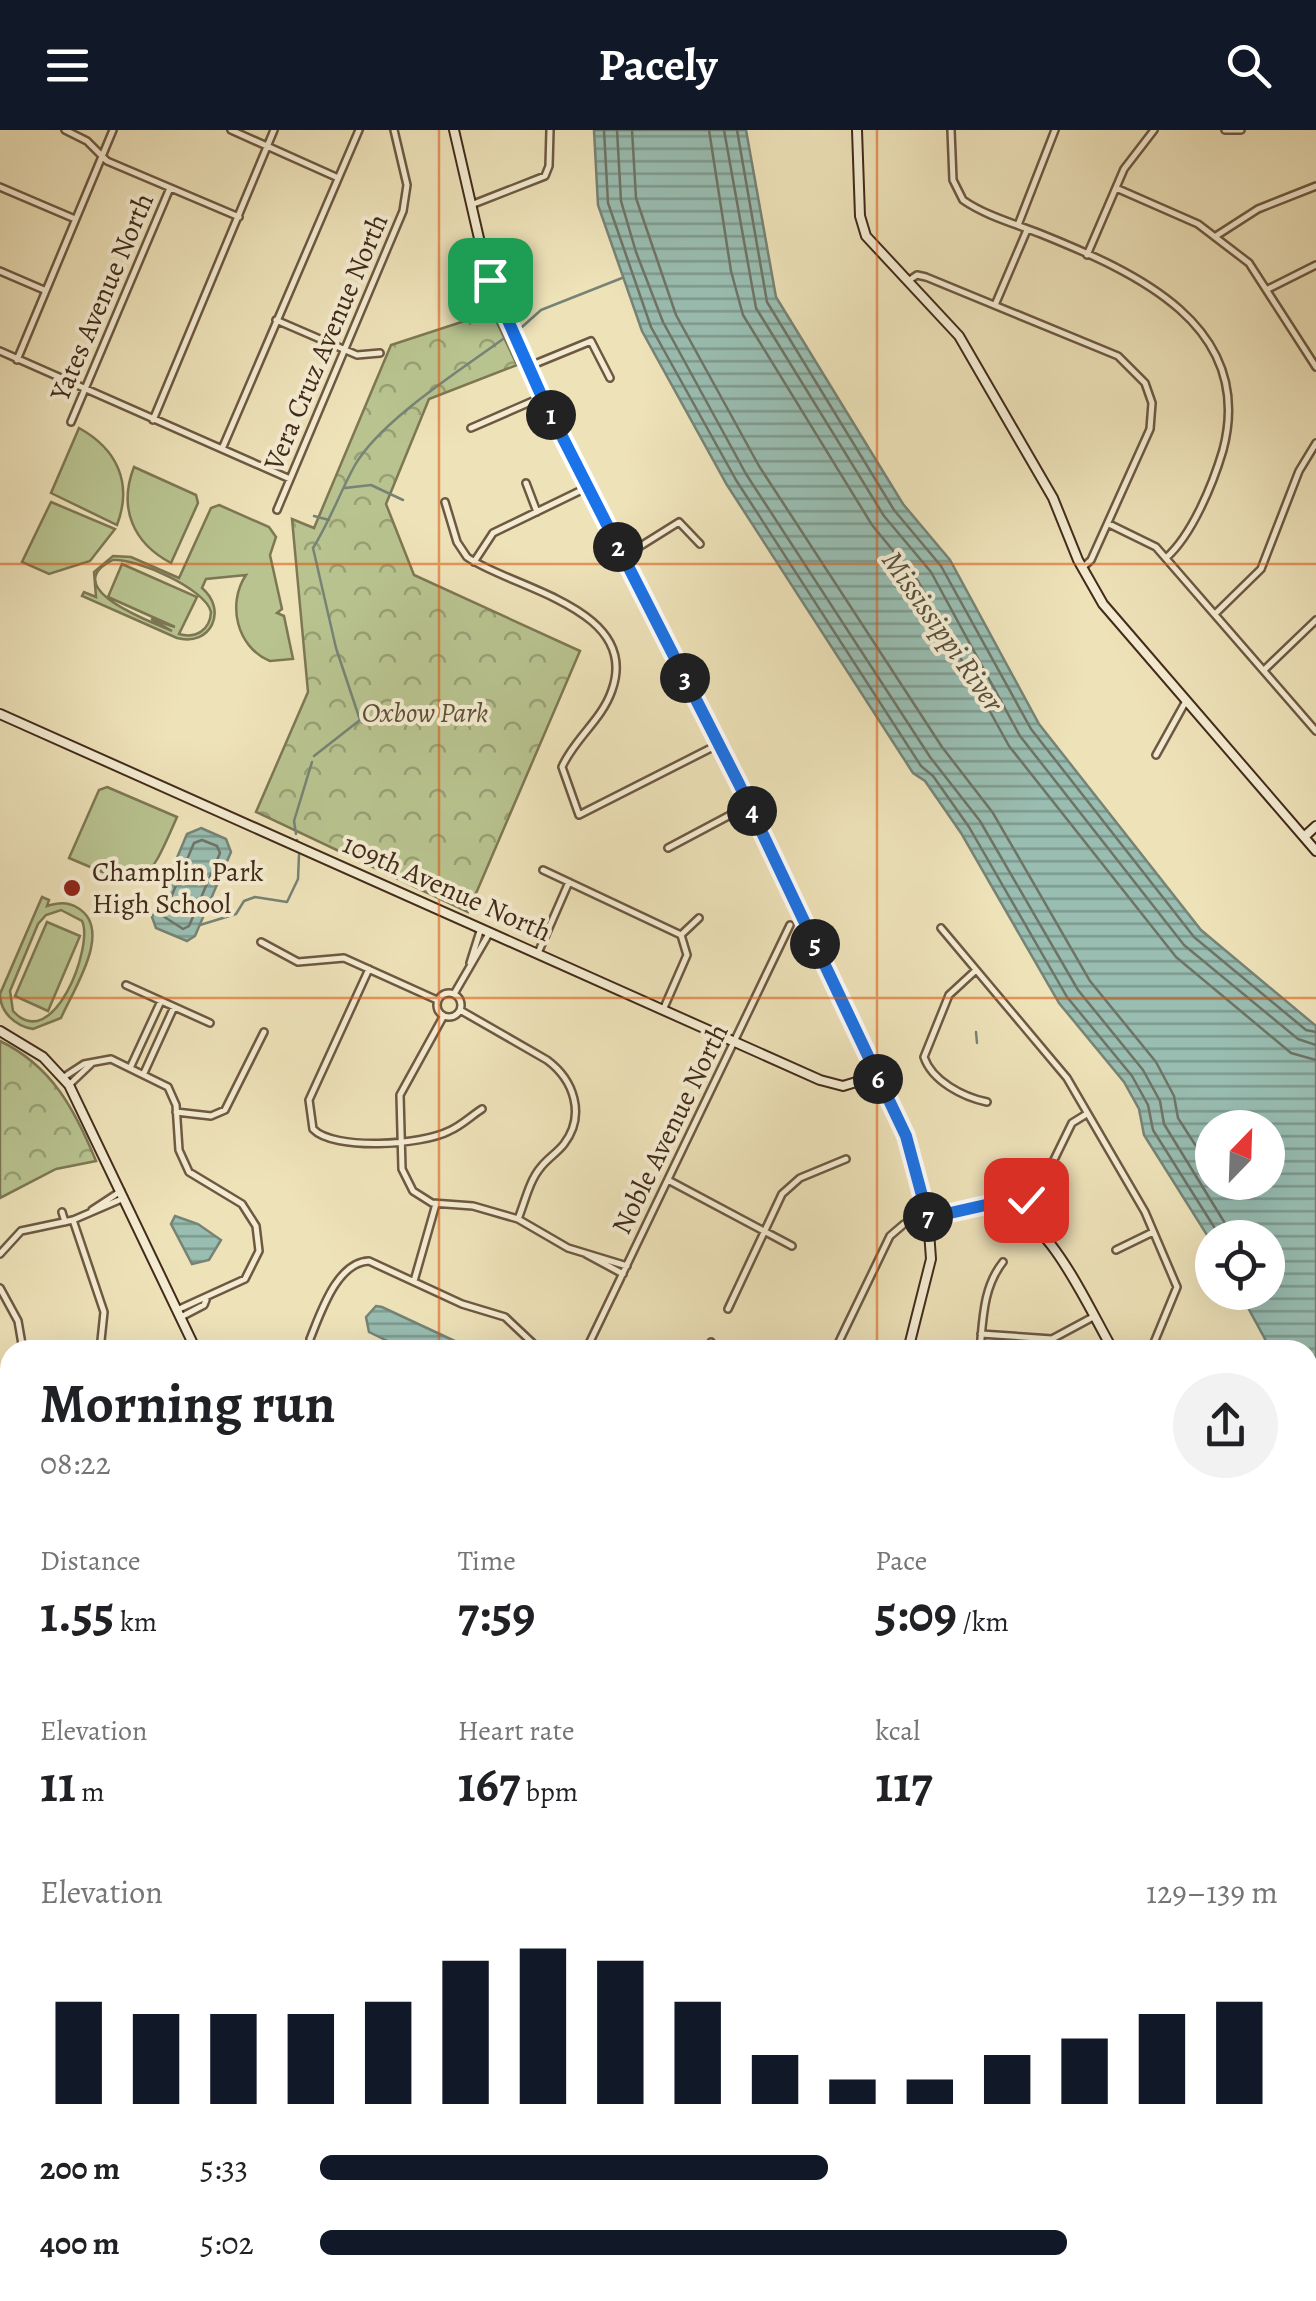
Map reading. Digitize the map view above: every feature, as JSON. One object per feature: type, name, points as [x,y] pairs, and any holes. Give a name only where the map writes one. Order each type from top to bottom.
[{"type":"street","points":[[65,130],[87,141],[102,156],[239,216]]},
{"type":"street","points":[[17,360],[113,130]]},
{"type":"street","points":[[230,130],[336,177]]},
{"type":"street","points":[[153,420],[274,130]]},
{"type":"street","points":[[222,449],[359,130]]},
{"type":"street","name":"Vera Cruz Avenue North","points":[[277,510],[406,200],[407,185],[394,130]]},
{"type":"street","points":[[454,130],[490,280],[528,368],[749,804],[910,1147],[928,1218],[929,1278],[911,1340]]},
{"type":"street","points":[[471,205],[548,173],[550,130]]},
{"type":"street","points":[[857,130],[864,230],[876,250],[967,349],[1053,498],[1082,568],[1103,604],[1316,851]]},
{"type":"street","points":[[951,130],[953,180],[958,194],[970,205],[1086,255],[1183,310],[1208,340],[1224,376],[1228,421],[1220,460],[1181,543],[1166,558]]},
{"type":"street","points":[[1018,225],[1055,130]]},
{"type":"street","points":[[1086,255],[1124,169],[1154,130]]},
{"type":"street","points":[[1225,130],[1242,130]]},
{"type":"street","points":[[1216,236],[1258,209],[1316,186]]},
{"type":"street","points":[[0,187],[75,219]]},
{"type":"street","name":"Yates Avenue North","points":[[71,422],[170,188]]},
{"type":"street","points":[[1116,188],[1192,220],[1248,263],[1316,367]]},
{"type":"street","points":[[995,305],[1027,229]]},
{"type":"street","points":[[1268,289],[1316,266]]},
{"type":"street","points":[[0,271],[44,290]]},
{"type":"street","points":[[908,281],[922,276],[1118,356],[1145,384],[1152,404],[1150,428],[1092,560],[1082,568]]},
{"type":"street","points":[[276,320],[344,349],[370,356],[380,354]]},
{"type":"street","points":[[528,368],[592,341],[610,378]]},
{"type":"street","points":[[1307,352],[1316,347]]},
{"type":"street","points":[[0,351],[290,479]]},
{"type":"street","points":[[471,428],[542,397]]},
{"type":"street","points":[[1215,614],[1261,569],[1299,471],[1316,443]]},
{"type":"street","points":[[526,483],[537,512]]},
{"type":"street","points":[[474,562],[492,532],[588,487]]},
{"type":"street","points":[[445,502],[461,550],[474,562],[576,607],[597,626],[608,647],[615,668],[613,688],[562,768],[579,814],[719,744]]},
{"type":"street","points":[[624,557],[663,530],[682,523],[700,544]]},
{"type":"street","points":[[1109,524],[1152,544],[1315,727]]},
{"type":"street","points":[[1264,670],[1316,620]]},
{"type":"street","points":[[1156,755],[1186,701]]},
{"type":"street","name":"109th Avenue North","points":[[0,714],[832,1085],[852,1085],[876,1076]]},
{"type":"street","points":[[668,848],[749,804]]},
{"type":"street","points":[[1304,837],[1316,826]]},
{"type":"street","points":[[543,870],[682,935]]},
{"type":"street","points":[[538,954],[568,882]]},
{"type":"street","points":[[682,935],[698,918]]},
{"type":"street","name":"Noble Avenue North","points":[[591,1340],[790,925]]},
{"type":"street","points":[[941,928],[1067,1078],[1153,1232],[1177,1287],[1155,1340]]},
{"type":"street","points":[[485,930],[454,994],[460,1010],[559,1069],[572,1091],[576,1116],[572,1130],[536,1175],[518,1219]]},
{"type":"street","points":[[664,1010],[687,955],[682,935]]},
{"type":"street","points":[[261,942],[290,960],[306,962],[338,956],[370,969],[437,1000],[443,1016]]},
{"type":"street","points":[[370,969],[310,1100],[308,1113],[320,1136],[338,1144],[440,1135],[482,1109]]},
{"type":"street","points":[[975,971],[949,995],[924,1057],[948,1084],[970,1098],[987,1102]]},
{"type":"street","points":[[126,985],[210,1023]]},
{"type":"street","points":[[437,1000],[443,994],[454,994]]},
{"type":"street","points":[[131,1066],[161,1001]]},
{"type":"street","points":[[144,1073],[174,1007]]},
{"type":"street","points":[[443,1016],[455,1016],[460,1010]]},
{"type":"street","points":[[443,1016],[403,1086],[398,1105],[402,1169],[408,1183],[420,1196],[436,1204],[473,1206],[518,1219],[623,1274]]},
{"type":"street","points":[[0,1031],[32,1048],[66,1081],[191,1340]]},
{"type":"street","points":[[176,1112],[211,1116],[225,1110],[264,1032]]},
{"type":"street","points":[[66,1081],[91,1064],[111,1060],[131,1066],[168,1087],[176,1112],[179,1150],[189,1172],[242,1204],[260,1238],[255,1262],[244,1280],[179,1314]]},
{"type":"street","points":[[1018,1212],[1049,1170],[1072,1123],[1085,1115]]},
{"type":"street","points":[[728,1309],[782,1194],[793,1184],[846,1159]]},
{"type":"street","points":[[668,1180],[729,1209],[792,1246]]},
{"type":"street","points":[[0,1254],[21,1230],[73,1220],[123,1194]]},
{"type":"street","points":[[414,1282],[436,1204]]},
{"type":"street","points":[[840,1340],[890,1236],[904,1224],[990,1204],[1018,1212],[1046,1238],[1107,1340]]},
{"type":"street","points":[[62,1212],[65,1222]]},
{"type":"street","points":[[73,1220],[104,1312],[101,1340]]},
{"type":"street","points":[[1116,1250],[1153,1232]]},
{"type":"street","points":[[586,1254],[626,1266]]},
{"type":"street","points":[[312,1340],[342,1275],[353,1264],[369,1261],[504,1317],[529,1340]]},
{"type":"street","points":[[981,1340],[989,1288],[1003,1262]]},
{"type":"street","points":[[0,1288],[18,1320],[21,1340]]},
{"type":"street","points":[[982,1334],[1052,1339],[1094,1317]]},
{"type":"green space","name":"Oxbow Park","points":[[492,312],[517,365],[429,399],[386,504],[414,575],[580,651],[468,912],[256,812],[308,692],[292,519],[314,528],[391,345]]},
{"type":"green space","points":[[79,428],[103,446],[118,469],[123,495],[117,525],[51,493]]},
{"type":"green space","points":[[134,467],[196,495],[198,503],[171,563],[147,545],[132,523],[128,496]]},
{"type":"green space","points":[[51,502],[115,529],[90,561],[49,574],[22,562]]},
{"type":"green space","points":[[219,505],[269,527],[276,537],[270,555],[282,609],[277,613],[284,616],[293,659],[270,661],[249,646],[242,635],[236,611],[246,575],[206,579],[202,588],[214,606],[212,625],[199,637],[189,639],[177,638],[82,596],[84,592],[96,597],[94,572],[113,556],[131,557],[179,578],[211,508]],"holes":[[[113,560],[169,577],[197,594],[211,612],[205,628],[191,635],[179,634],[197,597],[122,564],[108,597],[175,627],[151,619],[172,631],[114,603],[101,592],[95,582],[98,571]]]},
{"type":"green space","points":[[107,787],[177,817],[157,860],[139,878],[113,876],[69,858],[99,790]]},
{"type":"green space","points":[[42,897],[49,900],[47,906],[70,904],[88,918],[92,945],[88,961],[61,1018],[33,1029],[26,1027],[6,1012],[0,994]],"holes":[[[61,910],[82,921],[82,952],[67,992],[42,1019],[28,1021],[13,1011],[10,991],[38,924],[46,915]]]},
{"type":"green space","points":[[47,922],[80,936],[48,1011],[15,996]]},
{"type":"green space","points":[[0,1041],[34,1063],[60,1091],[96,1161],[56,1169],[0,1198]]},
{"type":"water","name":"Mississippi River","points":[[594,130],[746,130],[776,297],[903,504],[950,560],[1039,724],[1201,930],[1316,1026],[1316,1340],[1266,1340],[1249,1310],[1285,1310],[1285,1220],[1198,1220],[1144,1135],[1139,1109],[1124,1082],[1059,1003],[961,833],[925,781],[913,773],[727,485],[642,331],[598,205]]},
{"type":"water","points":[[201,828],[226,839],[231,852],[195,936],[187,941],[156,928],[152,917],[187,834]]},
{"type":"water","points":[[175,1216],[198,1224],[221,1240],[209,1260],[192,1264],[171,1224]]},
{"type":"water","points":[[376,1306],[382,1307],[453,1340],[385,1340],[369,1332],[366,1317]]},
{"type":"waterway","points":[[522,327],[541,310],[622,278]]},
{"type":"waterway","points":[[314,756],[360,720],[336,648],[313,548],[367,448],[423,397],[503,339]]},
{"type":"waterway","points":[[345,488],[371,485],[403,500]]},
{"type":"waterway","points":[[314,516],[329,520]]},
{"type":"waterway","points":[[296,834],[294,821],[312,762]]},
{"type":"waterway","points":[[200,925],[236,914],[244,901],[255,897],[287,902],[298,879],[299,855]]},
{"type":"waterway","points":[[976,1032],[977,1043]]},
{"type":"place","name":"Champlin Park High School","points":[[72,888]]},
{"type":"route","points":[[490,280],[542,397],[739,784],[906,1136],[916,1161],[928,1218],[990,1204],[1018,1212],[1026,1200]]}]
